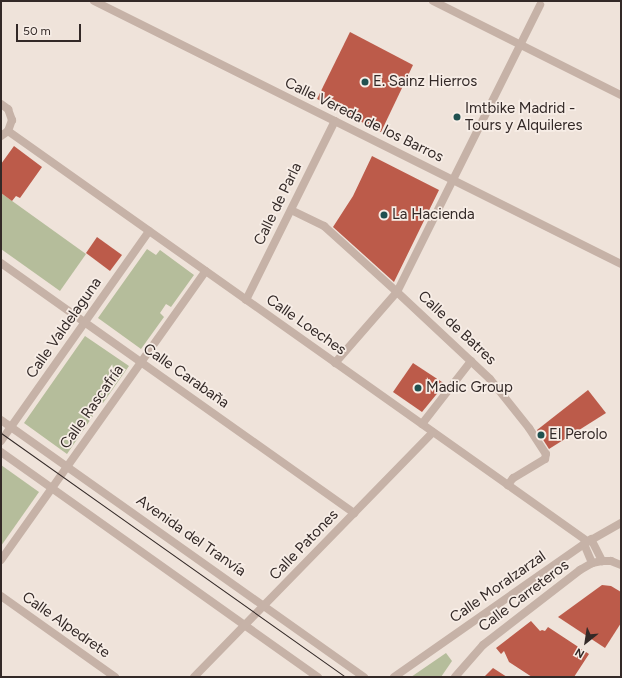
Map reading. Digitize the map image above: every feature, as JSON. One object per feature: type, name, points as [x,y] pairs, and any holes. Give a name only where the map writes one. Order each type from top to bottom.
[{"type":"street","name":"Calle Vereda de los Barros","points":[[94,1],[621,264]]},
{"type":"street","points":[[433,1],[621,95]]},
{"type":"street","points":[[335,363],[397,292],[540,4]]},
{"type":"street","points":[[1,104],[8,109],[12,120],[3,136]]},
{"type":"street","name":"Calle de Parla","points":[[246,300],[335,121]]},
{"type":"street","name":"Calle Loeches","points":[[3,136],[149,231],[587,541],[602,561]]},
{"type":"street","name":"Calle de Batres","points":[[291,210],[324,226],[397,292],[490,379],[529,428],[546,454],[545,459],[513,478],[508,485]]},
{"type":"street","name":"Calle Valdelaguna","points":[[1,441],[149,231]]},
{"type":"street","name":"Calle Carabaña","points":[[1,263],[354,513]]},
{"type":"street","name":"Calle Rascafría","points":[[1,560],[206,271]]},
{"type":"street","points":[[422,424],[471,360]]},
{"type":"street","name":"Avenida del Tranvía","points":[[1,420],[265,605],[364,677]]},
{"type":"street","name":"Calle Patones","points":[[194,677],[433,432]]},
{"type":"street","points":[[1,452],[318,677]]},
{"type":"street","name":"Calle Moralzarzal","points":[[394,677],[587,541],[621,523]]},
{"type":"street","points":[[587,541],[592,563]]},
{"type":"street","name":"Calle Carreteros","points":[[455,677],[482,645],[580,570],[592,563],[602,561],[611,561],[621,565]]},
{"type":"street","name":"Calle Alpedrete","points":[[1,596],[115,677]]},
{"type":"green space","points":[[1,193],[86,254],[60,291],[1,249]]},
{"type":"green space","points":[[147,249],[156,255],[160,250],[194,275],[171,307],[166,304],[160,313],[164,317],[141,349],[98,318]]},
{"type":"green space","points":[[85,336],[129,366],[103,403],[96,399],[87,412],[93,416],[67,454],[24,423]]},
{"type":"green space","points":[[1,465],[39,492],[1,546]]},
{"type":"green space","points":[[446,653],[452,661],[441,677],[411,677]]},
{"type":"building","name":"E. Sainz Hierros","points":[[350,32],[413,65],[381,132],[317,99]]},
{"type":"building","points":[[14,146],[42,167],[20,198],[16,196],[12,201],[1,193],[1,164]]},
{"type":"building","name":"La Hacienda","points":[[372,156],[439,190],[394,282],[333,227],[353,196]]},
{"type":"building","points":[[97,237],[122,255],[110,271],[86,253]]},
{"type":"building","name":"Madic Group","points":[[413,363],[445,384],[422,412],[393,392]]},
{"type":"building","points":[[588,390],[606,413],[549,449],[537,430]]},
{"type":"building","points":[[602,585],[611,586],[621,592],[621,623],[605,648],[558,617]]},
{"type":"building","points":[[531,621],[540,631],[545,631],[548,627],[589,654],[574,677],[532,677],[509,662],[504,651],[501,654],[496,648]]},
{"type":"building","points":[[493,668],[507,677],[484,677]]},
{"type":"tram line","points":[[1,433],[345,677]]},
{"type":"place","name":"E. Sainz Hierros","points":[[365,82]]},
{"type":"place","name":"Imtbike Madrid - Tours y Alquileres","points":[[457,117]]},
{"type":"place","name":"La Hacienda","points":[[384,215]]},
{"type":"place","name":"Madic Group","points":[[418,388]]},
{"type":"place","name":"El Perolo","points":[[541,435]]}]
